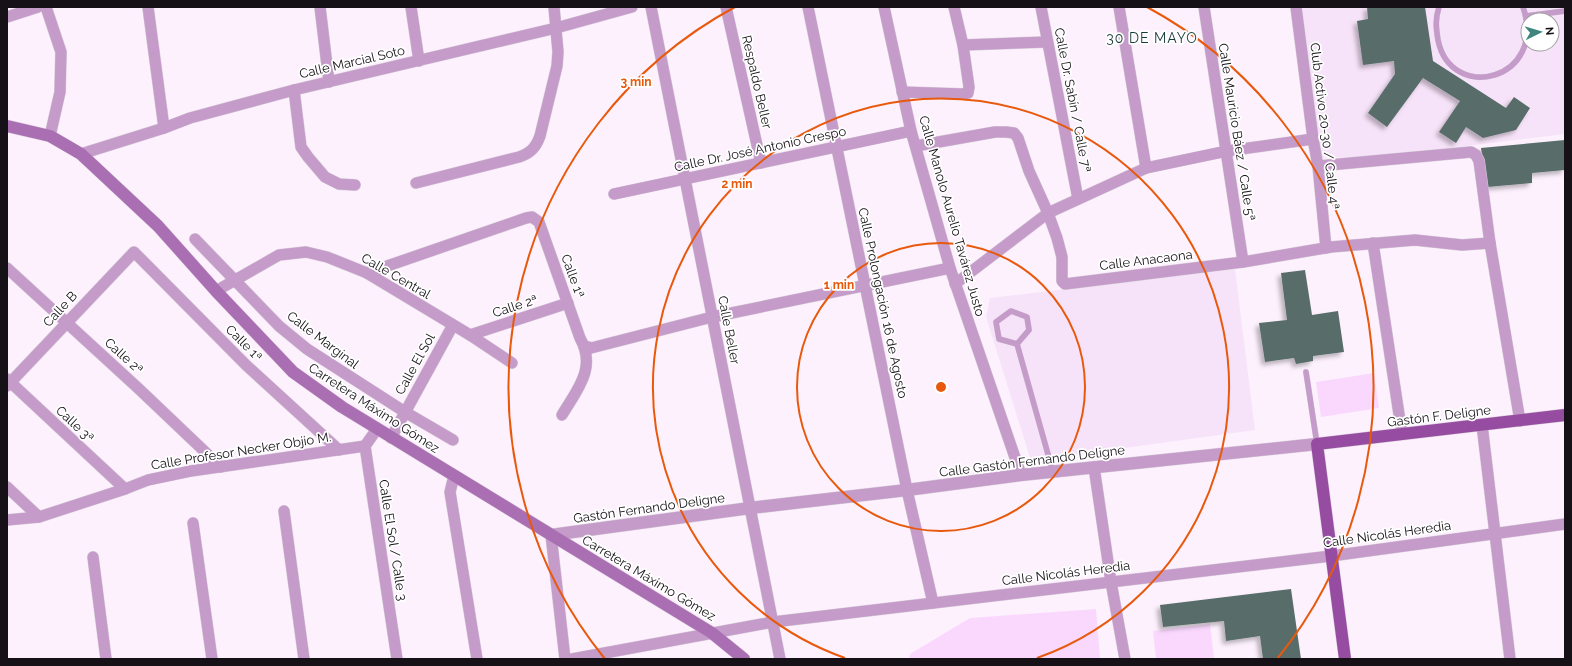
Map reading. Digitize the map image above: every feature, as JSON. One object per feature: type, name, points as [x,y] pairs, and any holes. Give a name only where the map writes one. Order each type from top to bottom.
[{"type":"main road","name":"Carretera Máximo Gómez","points":[[7,126],[50,136],[81,154],[158,226],[216,291],[293,372],[342,407],[391,438],[712,632],[744,659]]},
{"type":"main road","name":"Gastón F. Deligne","points":[[1317,444],[1565,415]]},
{"type":"main road","points":[[1317,444],[1345,659]]},
{"type":"street","points":[[7,17],[38,7]]},
{"type":"street","points":[[46,7],[61,52],[60,92],[50,136]]},
{"type":"street","points":[[148,7],[164,128]]},
{"type":"street","points":[[320,7],[329,82]]},
{"type":"street","points":[[411,7],[419,60]]},
{"type":"street","points":[[416,182],[519,157],[528,154],[537,145],[557,66],[558,52],[554,7]]},
{"type":"street","name":"Calle Marcial Soto","points":[[81,154],[164,128],[190,118],[294,90],[556,28],[632,7]]},
{"type":"street","name":"Calle Beller","points":[[651,7],[780,659]]},
{"type":"street","name":"Respaldo Beller","points":[[726,7],[761,163]]},
{"type":"street","name":"Calle Prolongación 16 de Agosto","points":[[808,7],[907,490],[934,603]]},
{"type":"street","name":"Calle Manolo Aurelio Tavárez Justo","points":[[884,7],[911,131],[954,284],[1021,475]]},
{"type":"street","points":[[902,92],[968,93],[969,87],[963,45],[954,7]]},
{"type":"street","name":"Calle Dr. Sabín / Calle 7ª","points":[[1041,7],[1078,199]]},
{"type":"street","points":[[1120,7],[1146,168]]},
{"type":"street","name":"Calle Mauricio Báez / Calle 5ª","points":[[1204,7],[1243,262]]},
{"type":"street","name":"Club Activo 20-30 / Calle 4ª","points":[[1296,7],[1313,139],[1318,166],[1326,248]]},
{"type":"street","points":[[963,45],[1047,42]]},
{"type":"street","points":[[294,90],[301,148],[325,177],[339,184],[355,185]]},
{"type":"street","name":"Calle Dr. José Antonio Crespo","points":[[614,194],[911,131]]},
{"type":"street","name":"Calle Anacaona","points":[[916,146],[995,132],[1014,134],[1018,138],[1048,213],[1062,257],[1062,281],[1065,284],[1243,262],[1326,248],[1373,243],[1415,240],[1462,245],[1490,243]]},
{"type":"street","points":[[954,284],[1048,213],[1146,168],[1227,150],[1313,139]]},
{"type":"street","points":[[1318,166],[1471,152],[1476,155],[1479,161],[1490,243],[1520,421]]},
{"type":"street","name":"Calle 1ª","points":[[366,273],[526,218],[532,217],[539,222],[584,346],[588,364],[586,376],[562,415]]},
{"type":"street","name":"Calle Marginal","points":[[194,239],[236,280],[278,326],[307,349],[404,412],[452,440]]},
{"type":"street","points":[[1373,243],[1402,434]]},
{"type":"street","name":"Calle 1ª","points":[[134,252],[246,365],[339,450]]},
{"type":"street","name":"Calle B","points":[[8,382],[134,252]]},
{"type":"street","name":"Calle Central","points":[[216,291],[279,254],[306,252],[327,257],[366,273],[470,335],[512,363]]},
{"type":"street","name":"Calle 2ª","points":[[7,268],[139,389],[221,467]]},
{"type":"street","points":[[584,346],[592,348],[712,318],[950,268]]},
{"type":"street","name":"Calle 2ª","points":[[470,335],[568,303]]},
{"type":"street","name":"Calle El Sol","points":[[391,438],[404,412],[453,326]]},
{"type":"street","name":"Calle 3ª","points":[[8,382],[125,489]]},
{"type":"street","points":[[1482,424],[1510,659]]},
{"type":"street","points":[[365,446],[377,428]]},
{"type":"street","name":"Calle Gastón Fernando Deligne","points":[[750,508],[1021,475],[1317,444]]},
{"type":"street","name":"Calle Profesor Necker Objio M.","points":[[7,520],[38,517],[148,480],[191,471],[365,446]]},
{"type":"street","name":"Calle El Sol / Calle 3","points":[[365,446],[397,659]]},
{"type":"street","points":[[1094,467],[1124,659]]},
{"type":"street","points":[[454,476],[450,492],[477,659]]},
{"type":"street","points":[[7,487],[38,517]]},
{"type":"street","name":"Gastón Fernando Deligne","points":[[551,535],[750,508]]},
{"type":"street","points":[[284,511],[304,659]]},
{"type":"street","points":[[193,523],[212,659]]},
{"type":"street","name":"Calle Nicolás Heredia","points":[[572,659],[712,632],[773,622],[1331,556],[1565,524]]},
{"type":"street","points":[[551,535],[565,659]]},
{"type":"street","points":[[93,557],[106,659]]},
{"type":"lane","points":[[1439,7],[1436,29],[1442,53],[1452,66],[1459,71],[1482,77],[1499,74],[1507,70],[1519,58],[1522,52]]},
{"type":"lane","points":[[1011,311],[1027,317],[1029,330],[1017,344],[999,339],[996,322],[1011,311]]},
{"type":"lane","points":[[1017,344],[1053,472]]},
{"type":"lane","points":[[1306,372],[1317,444]]},
{"type":"shaded area","points":[[1296,7],[1565,7],[1565,134],[1367,157],[1317,158]]},
{"type":"shaded area","points":[[1235,269],[1255,430],[1031,461],[986,317],[990,298]]},
{"type":"shaded area","points":[[1374,373],[1379,408],[1321,417],[1316,382]]},
{"type":"shaded area","points":[[1096,609],[1100,659],[909,659],[910,654],[970,618]]},
{"type":"shaded area","points":[[1210,624],[1214,658],[1156,659],[1153,631]]},
{"type":"building","points":[[1367,7],[1425,7],[1433,61],[1506,108],[1514,97],[1530,108],[1516,130],[1483,138],[1466,127],[1456,143],[1439,132],[1460,101],[1423,78],[1387,127],[1368,113],[1395,74],[1394,61],[1363,65],[1357,21],[1368,19]]},
{"type":"building","points":[[1565,140],[1565,170],[1532,173],[1532,183],[1487,187],[1481,148]]},
{"type":"building","points":[[1305,270],[1312,315],[1338,311],[1344,352],[1313,356],[1313,361],[1296,364],[1294,358],[1265,362],[1259,323],[1287,320],[1281,273]]},
{"type":"building","points":[[1291,589],[1301,659],[1263,659],[1260,636],[1226,641],[1224,621],[1163,627],[1160,605]]},
{"type":"district","name":"30 DE MAYO","points":[[1152,38]]}]
